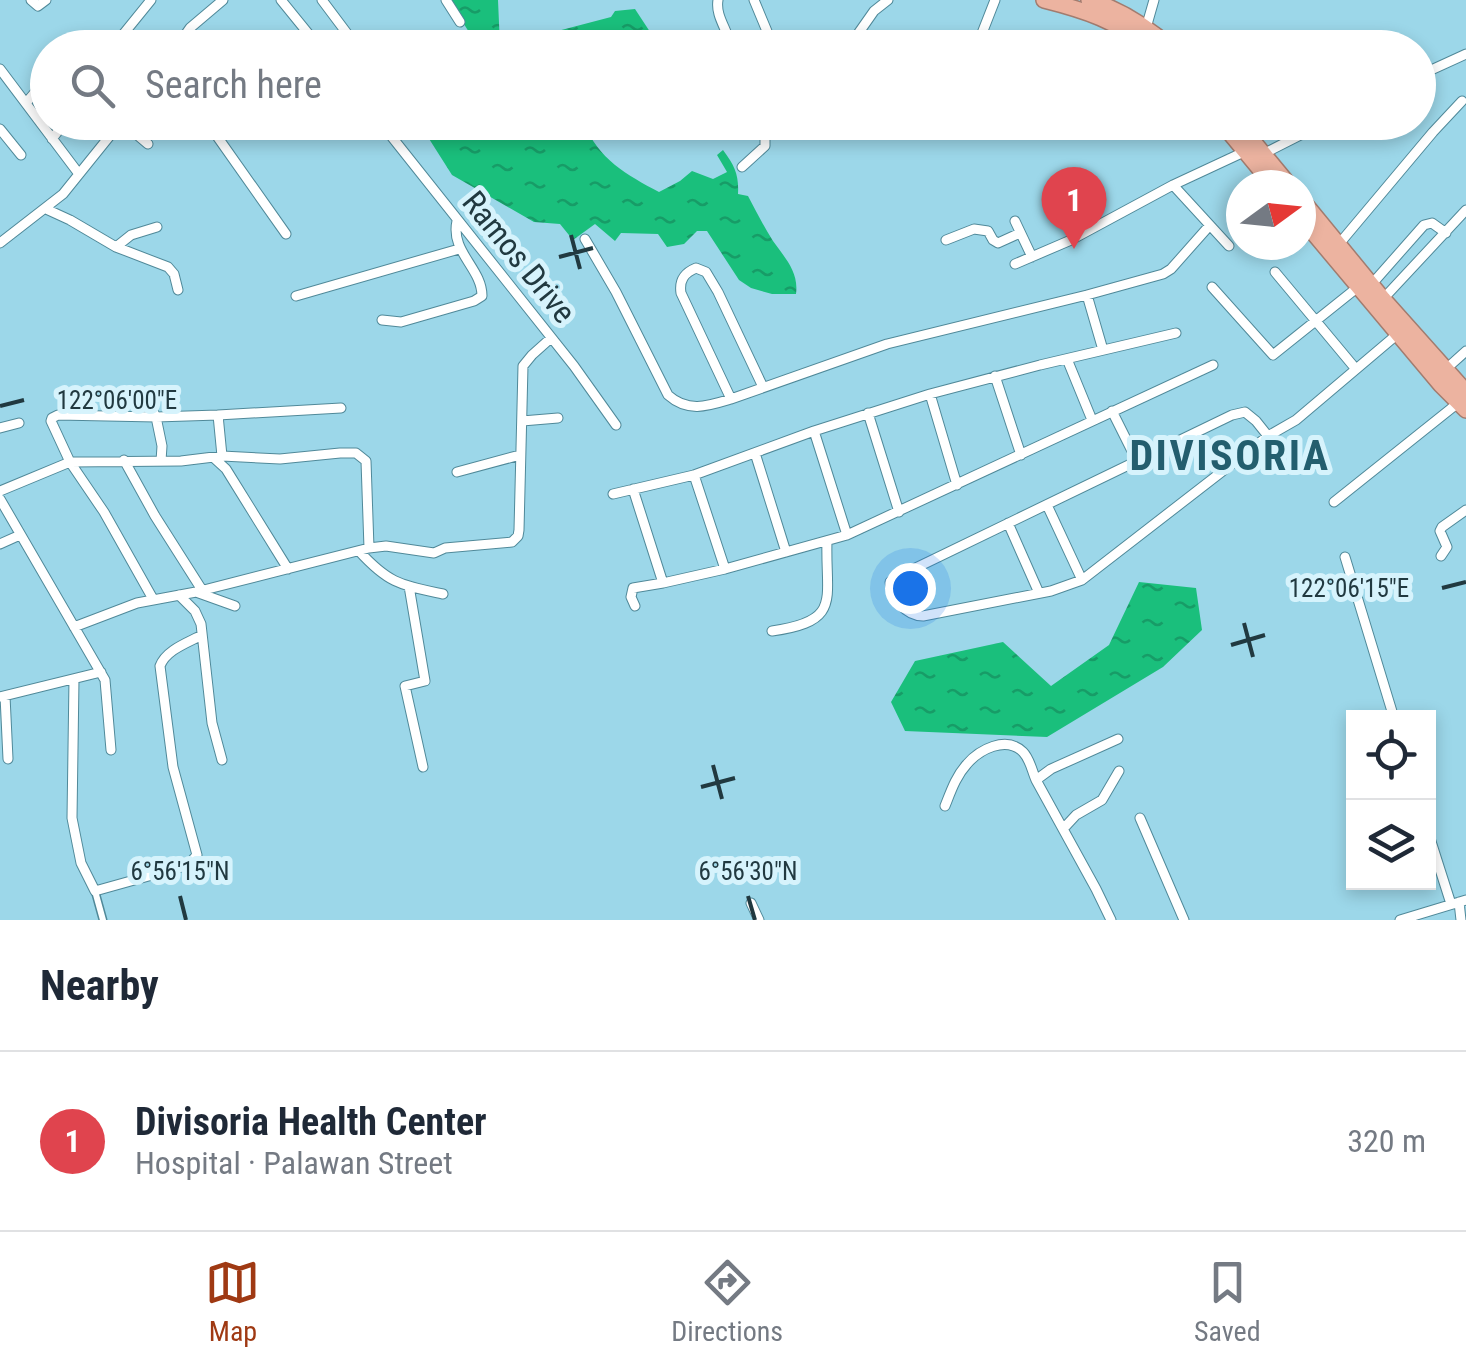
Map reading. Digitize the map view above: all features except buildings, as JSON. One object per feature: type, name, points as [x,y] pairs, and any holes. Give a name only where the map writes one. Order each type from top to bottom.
[{"type":"highway","points":[[1044,0],[1100,16],[1126,30]]},
{"type":"highway","points":[[1099,2],[1148,30]]},
{"type":"highway","points":[[1241,140],[1274,170]]},
{"type":"highway","points":[[1248,140],[1265,170]]},
{"type":"highway","points":[[1316,217],[1364,286],[1383,299],[1402,330]]},
{"type":"highway","points":[[1316,234],[1463,402]]},
{"type":"street","points":[[31,0],[38,6],[46,0]]},
{"type":"street","points":[[127,30],[151,0]]},
{"type":"street","points":[[194,30],[210,9],[223,0]]},
{"type":"street","points":[[281,0],[305,30]]},
{"type":"street","points":[[322,0],[344,30]]},
{"type":"street","points":[[446,0],[460,22]]},
{"type":"street","points":[[718,0],[716,7],[726,30]]},
{"type":"street","points":[[754,0],[766,30]]},
{"type":"street","points":[[861,30],[888,0]]},
{"type":"street","points":[[984,30],[995,0]]},
{"type":"street","points":[[1146,28],[1154,0]]},
{"type":"street","points":[[1436,68],[1466,54]]},
{"type":"street","points":[[0,69],[30,108]]},
{"type":"street","points":[[26,103],[30,98]]},
{"type":"street","points":[[1436,129],[1462,101]]},
{"type":"street","points":[[0,129],[21,155]]},
{"type":"street","points":[[54,140],[79,174]]},
{"type":"street","points":[[0,242],[64,194],[106,140]]},
{"type":"street","points":[[143,140],[148,144]]},
{"type":"street","points":[[221,140],[286,234]]},
{"type":"street","name":"Ramos Drive","points":[[394,140],[616,425]]},
{"type":"street","points":[[742,167],[765,146],[765,140]]},
{"type":"street","points":[[1016,264],[1072,240],[1173,185],[1281,140]]},
{"type":"street","points":[[1338,244],[1426,140]]},
{"type":"street","points":[[1173,185],[1226,243]]},
{"type":"street","points":[[46,209],[116,247],[168,267],[178,290]]},
{"type":"street","points":[[1383,299],[1466,210]]},
{"type":"street","points":[[382,320],[401,322],[479,299],[483,294],[459,249],[457,221]]},
{"type":"street","points":[[1015,221],[1032,257]]},
{"type":"street","points":[[1212,287],[1273,355],[1364,286],[1424,225],[1432,223],[1446,233]]},
{"type":"street","points":[[585,239],[668,395],[700,408],[921,334],[1163,274],[1172,269],[1210,225]]},
{"type":"street","points":[[116,247],[131,235],[156,227]]},
{"type":"street","points":[[946,240],[983,228],[998,243],[1020,233]]},
{"type":"street","points":[[296,296],[459,249]]},
{"type":"street","points":[[731,400],[681,293],[683,276],[696,268],[706,272],[718,292],[763,387]]},
{"type":"street","points":[[1274,272],[1355,368]]},
{"type":"street","points":[[1087,294],[1103,350]]},
{"type":"street","points":[[1268,436],[1251,416],[1239,412],[896,576],[890,582],[890,590],[907,612],[923,616],[1039,593],[1082,580],[1268,436],[1296,420],[1402,330]]},
{"type":"street","points":[[613,494],[694,475],[930,394],[1176,333]]},
{"type":"street","points":[[74,627],[137,602],[199,591],[364,550],[386,546],[434,553],[445,548],[512,542],[518,536],[524,366],[551,338]]},
{"type":"street","points":[[1441,375],[1466,351]]},
{"type":"street","points":[[1066,359],[1092,420]]},
{"type":"street","points":[[635,606],[633,588],[725,569],[847,534],[1213,365]]},
{"type":"street","points":[[995,376],[1021,455]]},
{"type":"street","points":[[930,394],[957,485]]},
{"type":"street","points":[[140,397],[156,418],[161,461]]},
{"type":"street","points":[[1334,502],[1463,402]]},
{"type":"street","points":[[153,599],[104,512],[70,462],[52,426],[54,416],[156,418],[341,408]]},
{"type":"street","points":[[1112,411],[1137,461]]},
{"type":"street","points":[[868,413],[899,512]]},
{"type":"street","points":[[218,415],[217,456],[288,568]]},
{"type":"street","points":[[522,422],[558,418]]},
{"type":"street","points":[[0,428],[19,424]]},
{"type":"street","points":[[814,431],[847,534]]},
{"type":"street","points":[[755,452],[786,552]]},
{"type":"street","points":[[0,491],[70,462],[361,455],[368,472],[364,550],[384,576],[443,594]]},
{"type":"street","points":[[457,472],[520,456]]},
{"type":"street","points":[[124,460],[199,591],[235,606]]},
{"type":"street","points":[[694,475],[725,569]]},
{"type":"street","points":[[633,489],[664,584]]},
{"type":"street","points":[[0,501],[101,672],[107,691],[111,750]]},
{"type":"street","points":[[1047,505],[1082,580]]},
{"type":"street","points":[[1441,556],[1447,547],[1442,527],[1466,510]]},
{"type":"street","points":[[1008,524],[1039,593]]},
{"type":"street","points":[[0,544],[20,535]]},
{"type":"street","points":[[772,632],[814,621],[822,612],[828,593],[827,541]]},
{"type":"street","points":[[1345,557],[1392,710]]},
{"type":"street","points":[[409,586],[426,680],[404,686],[423,767]]},
{"type":"street","points":[[179,595],[196,611],[201,624],[212,722],[222,760]]},
{"type":"street","points":[[95,892],[188,865],[195,859],[197,850],[173,766],[160,666],[168,654],[202,635]]},
{"type":"street","points":[[8,759],[2,696],[101,672]]},
{"type":"street","points":[[74,679],[74,836],[103,920]]},
{"type":"street","points":[[1036,780],[1118,738]]},
{"type":"street","points":[[945,806],[954,782],[976,755],[992,747],[1010,746],[1024,752],[1111,920]]},
{"type":"street","points":[[1062,828],[1102,800],[1119,771]]},
{"type":"street","points":[[1140,818],[1184,920]]},
{"type":"street","points":[[1436,851],[1458,902],[1461,920]]},
{"type":"street","points":[[1400,920],[1420,917],[1458,902]]},
{"type":"street","points":[[751,903],[760,920]]},
{"type":"water","points":[[449,0],[498,0],[499,30],[468,30]]},
{"type":"water","points":[[635,9],[649,30],[561,30],[611,17],[615,11]]},
{"type":"water","points":[[430,140],[593,140],[625,172],[659,192],[692,171],[713,179],[727,172],[717,155],[723,150],[735,171],[738,194],[748,196],[790,266],[796,294],[772,294],[739,280],[707,231],[697,231],[684,244],[667,247],[658,234],[621,233],[615,241],[595,224],[573,240],[560,224],[534,222],[452,175]]},
{"type":"water","points":[[1139,582],[1196,588],[1202,630],[1163,667],[1047,737],[905,731],[891,702],[915,661],[1003,642],[1051,686],[1109,645]]},
{"type":"place","name":"Divisoria Health Center","points":[[1074,249]]},
{"type":"district","name":"DIVISORIA","points":[[1230,455]]}]
